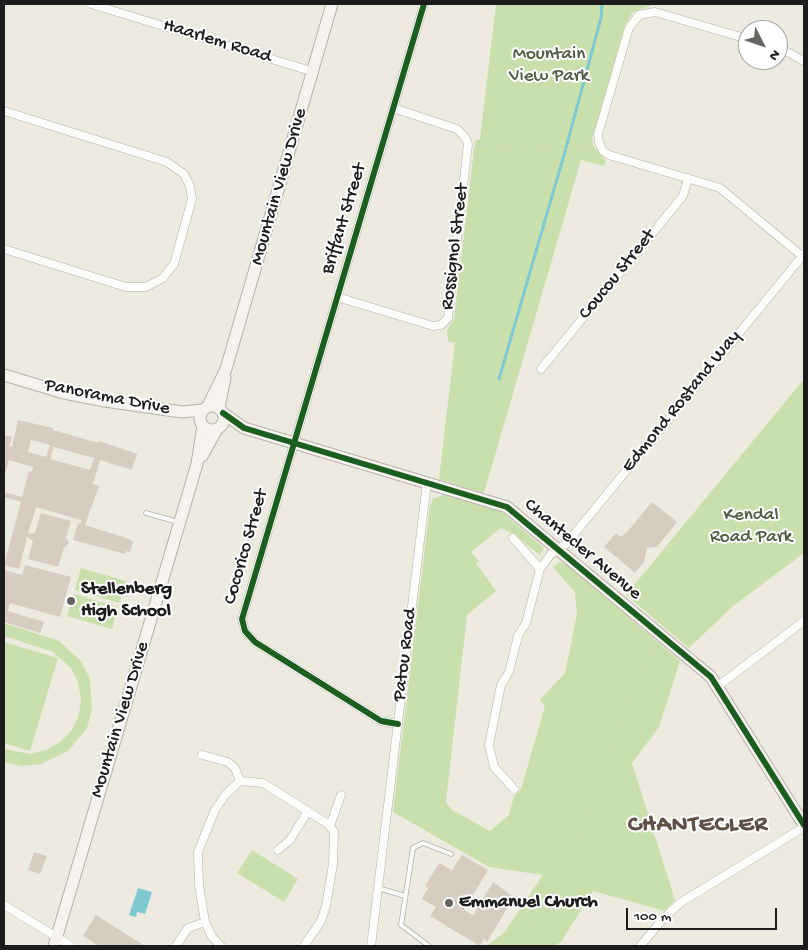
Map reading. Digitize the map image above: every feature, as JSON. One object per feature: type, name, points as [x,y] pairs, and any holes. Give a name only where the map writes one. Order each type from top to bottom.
[{"type":"street","name":"Haarlem Road","points":[[91,4],[314,72]]},
{"type":"street","name":"Mountain View Drive","points":[[198,464],[202,425],[200,419],[213,409],[226,369],[314,72],[332,4]]},
{"type":"street","name":"Briffant Street","points":[[294,442],[424,4]]},
{"type":"street","points":[[738,36],[655,12],[639,15],[629,28],[598,134],[599,142],[603,151],[613,157],[723,190],[803,255]]},
{"type":"street","points":[[788,52],[804,61]]},
{"type":"street","points":[[393,108],[457,129],[465,137],[468,144]]},
{"type":"street","points":[[4,111],[167,162],[184,174],[190,186],[192,199],[174,264],[163,278],[146,287],[126,287],[4,249]]},
{"type":"street","name":"Rossignol Street","points":[[337,298],[433,326],[441,326],[447,321],[468,144]]},
{"type":"street","name":"Coucou Street","points":[[542,369],[683,196],[688,178]]},
{"type":"street","name":"Edmond Rostand Way","points":[[540,570],[551,554],[566,544],[803,255]]},
{"type":"street","name":"Panorama Drive","points":[[4,377],[64,393],[182,412],[213,409]]},
{"type":"street","name":"Mountain View Drive","points":[[55,942],[198,464],[217,428],[224,420],[213,409]]},
{"type":"street","name":"Chantecler Avenue","points":[[213,409],[244,428],[503,505],[559,548],[703,670],[718,686],[804,826]]},
{"type":"street","name":"Panorama Drive","points":[[182,412],[202,425]]},
{"type":"street","name":"Chantecler Avenue","points":[[202,425],[212,430],[217,428],[230,430],[244,428]]},
{"type":"street","name":"Cocorico Street","points":[[294,442],[243,613],[245,631],[256,642],[381,721],[398,724]]},
{"type":"street","name":"Patou Road","points":[[371,946],[427,482]]},
{"type":"street","points":[[513,538],[540,570],[526,622],[518,636],[509,672],[501,685],[488,745],[494,767],[514,789]]},
{"type":"street","points":[[718,686],[804,621]]},
{"type":"street","points":[[202,756],[228,762],[235,768],[240,781]]},
{"type":"street","points":[[220,946],[212,937],[205,922],[199,885],[198,852],[215,810],[226,794],[240,781],[263,783],[330,826],[335,837],[326,906],[321,921],[304,946]]},
{"type":"street","points":[[330,826],[341,795]]},
{"type":"street","points":[[278,850],[290,840],[308,811]]},
{"type":"street","points":[[640,946],[680,903],[804,826]]},
{"type":"street","points":[[4,905],[55,942],[71,946]]},
{"type":"street","points":[[176,946],[188,928],[205,922]]},
{"type":"lane","points":[[146,513],[180,523]]},
{"type":"lane","points":[[429,946],[404,930],[401,925],[413,848],[417,844],[423,843],[451,854]]},
{"type":"lane","points":[[378,888],[405,896]]},
{"type":"path","points":[[468,144],[603,151]]},
{"type":"path","points":[[508,946],[536,918],[574,862],[588,811],[628,704],[653,650],[666,639]]},
{"type":"green space","name":"Mountain View Park","points":[[496,4],[651,4],[633,12],[625,25],[592,139],[594,147],[606,161],[604,166],[581,160],[484,493],[439,479],[455,343],[448,341],[447,330],[454,319],[475,141],[480,139]]},
{"type":"green space","name":"Kendal Road Park","points":[[804,379],[804,553],[732,607],[689,648],[626,595]]},
{"type":"green space","points":[[443,495],[502,512],[544,548],[540,555],[512,533],[501,528],[471,552],[479,561],[476,563],[496,591],[467,615],[446,802],[452,810],[490,831],[509,815],[514,796],[521,789],[545,706],[540,700],[565,673],[577,614],[575,592],[553,567],[560,562],[566,564],[680,661],[659,727],[632,763],[675,900],[665,911],[593,891],[561,942],[554,946],[486,946],[504,933],[543,875],[489,867],[393,812],[430,506],[433,499]]},
{"type":"green space","points":[[81,568],[126,581],[119,603],[75,590]]},
{"type":"green space","points":[[74,594],[118,607],[112,629],[67,616]]},
{"type":"green space","points":[[4,623],[59,641],[81,661],[90,679],[92,709],[87,728],[68,751],[41,764],[21,766],[4,762],[4,749],[30,754],[46,750],[60,742],[72,730],[79,715],[81,699],[78,682],[71,668],[53,652],[4,636]]},
{"type":"green space","points":[[4,642],[58,658],[30,751],[4,743]]},
{"type":"green space","points":[[252,850],[298,879],[284,902],[237,873]]},
{"type":"water","points":[[138,888],[152,892],[145,914],[137,912],[136,917],[129,915]]},
{"type":"building","points":[[18,420],[53,428],[53,430],[98,443],[99,441],[137,454],[132,470],[100,460],[93,484],[99,486],[85,525],[129,539],[133,542],[130,552],[126,551],[125,554],[73,540],[78,523],[81,524],[81,520],[36,507],[28,534],[35,533],[41,513],[71,521],[66,537],[69,543],[64,548],[58,567],[28,559],[33,541],[27,537],[19,569],[4,565],[21,502],[4,497],[4,492],[22,497],[29,471],[32,472],[33,467],[9,460],[4,477],[4,435],[12,437],[9,446],[12,447]],"holes":[[[31,440],[50,445],[46,457],[28,452]],[[54,447],[94,458],[90,470],[50,459]]]},
{"type":"building","points":[[652,502],[677,522],[657,547],[647,548],[644,562],[635,573],[604,547],[616,533],[621,537],[628,531]]},
{"type":"building","points":[[25,565],[71,577],[60,617],[10,603],[8,611],[44,622],[40,633],[4,622],[4,570],[22,575]]},
{"type":"building","points":[[34,852],[47,856],[40,874],[28,870]]},
{"type":"building","name":"Emmanuel Church","points":[[462,855],[488,870],[464,910],[473,915],[493,882],[514,897],[487,942],[484,939],[480,946],[430,916],[436,907],[422,899],[428,888],[425,886],[439,863],[452,870]]},
{"type":"building","points":[[96,915],[145,946],[99,946],[83,936]]},
{"type":"waterway","points":[[499,379],[566,148],[601,18],[602,4]]},
{"type":"cycle path","points":[[398,724],[381,721],[255,642],[245,631],[242,619],[424,4]]},
{"type":"cycle path","points":[[223,413],[244,428],[507,507],[711,677],[804,825]]},
{"type":"place","name":"Stellenberg High School","points":[[71,601]]},
{"type":"place","name":"Emmanuel Church","points":[[449,903]]},
{"type":"district","name":"CHANTECLER","points":[[698,826]]}]
